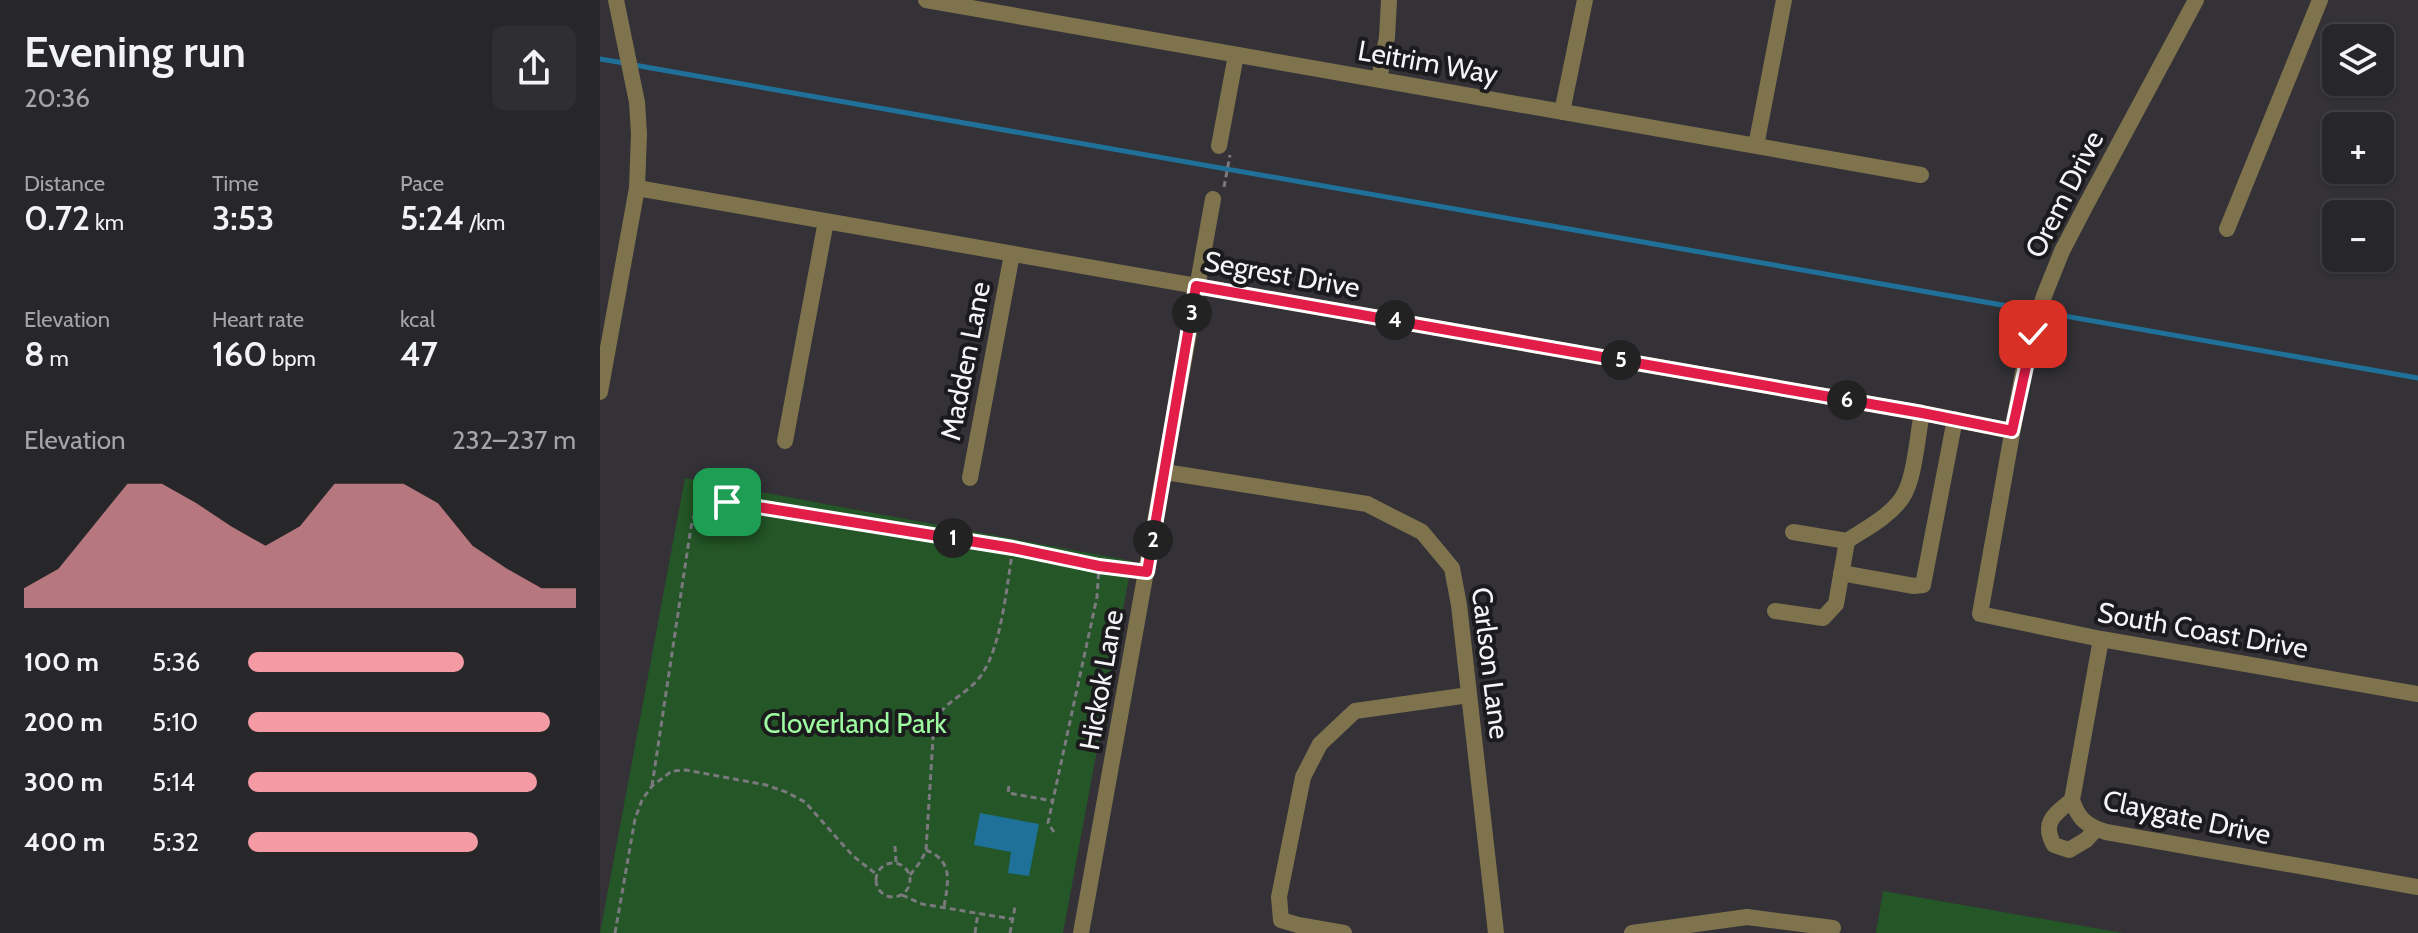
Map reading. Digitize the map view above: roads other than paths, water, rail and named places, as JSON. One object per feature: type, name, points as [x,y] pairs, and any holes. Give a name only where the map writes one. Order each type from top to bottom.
[{"type":"street","points":[[600,392],[637,188],[638,119],[616,0]]},
{"type":"street","name":"Leitrim Way","points":[[926,0],[980,5],[1236,55],[1921,175]]},
{"type":"street","points":[[1379,80],[1387,37],[1389,0]]},
{"type":"street","points":[[1562,112],[1585,0]]},
{"type":"street","points":[[1756,146],[1784,0]]},
{"type":"street","name":"Orem Drive","points":[[1980,614],[2012,431],[2044,296],[2062,251],[2196,0]]},
{"type":"street","points":[[2227,229],[2320,0]]},
{"type":"street","points":[[1219,146],[1236,55]]},
{"type":"street","name":"Segrest Drive","points":[[637,188],[2012,431]]},
{"type":"street","name":"Hickok Lane","points":[[1081,933],[1196,286],[1218,194]]},
{"type":"street","points":[[785,441],[826,221]]},
{"type":"street","name":"Madden Lane","points":[[970,478],[1012,254]]},
{"type":"street","points":[[1793,532],[1847,541],[1900,502],[1908,488],[1922,413]]},
{"type":"street","points":[[1841,573],[1923,585],[1955,419]]},
{"type":"street","name":"Carlson Lane","points":[[1165,472],[1367,504],[1422,532],[1452,568],[1459,605],[1496,933]]},
{"type":"street","points":[[1775,611],[1823,618],[1836,604],[1847,541]]},
{"type":"street","name":"South Coast Drive","points":[[1980,614],[2101,639],[2418,694]]},
{"type":"street","name":"Claygate Drive","points":[[2101,639],[2072,800],[2078,817],[2096,829],[2418,887]]},
{"type":"street","points":[[1344,933],[1281,920],[1279,897],[1303,777],[1320,744],[1355,711],[1469,695]]},
{"type":"street","points":[[2072,800],[2049,821],[2048,830],[2054,845],[2069,850],[2086,840],[2096,829]]},
{"type":"street","points":[[1632,933],[1747,917],[1833,928]]},
{"type":"water","points":[[980,813],[1039,824],[1029,876],[1008,873],[1011,852],[974,845]]},
{"type":"waterway","points":[[600,59],[624,63]]},
{"type":"waterway","points":[[634,65],[2418,378]]},
{"type":"park label","name":"Cloverland Park","points":[[855,723]]}]
